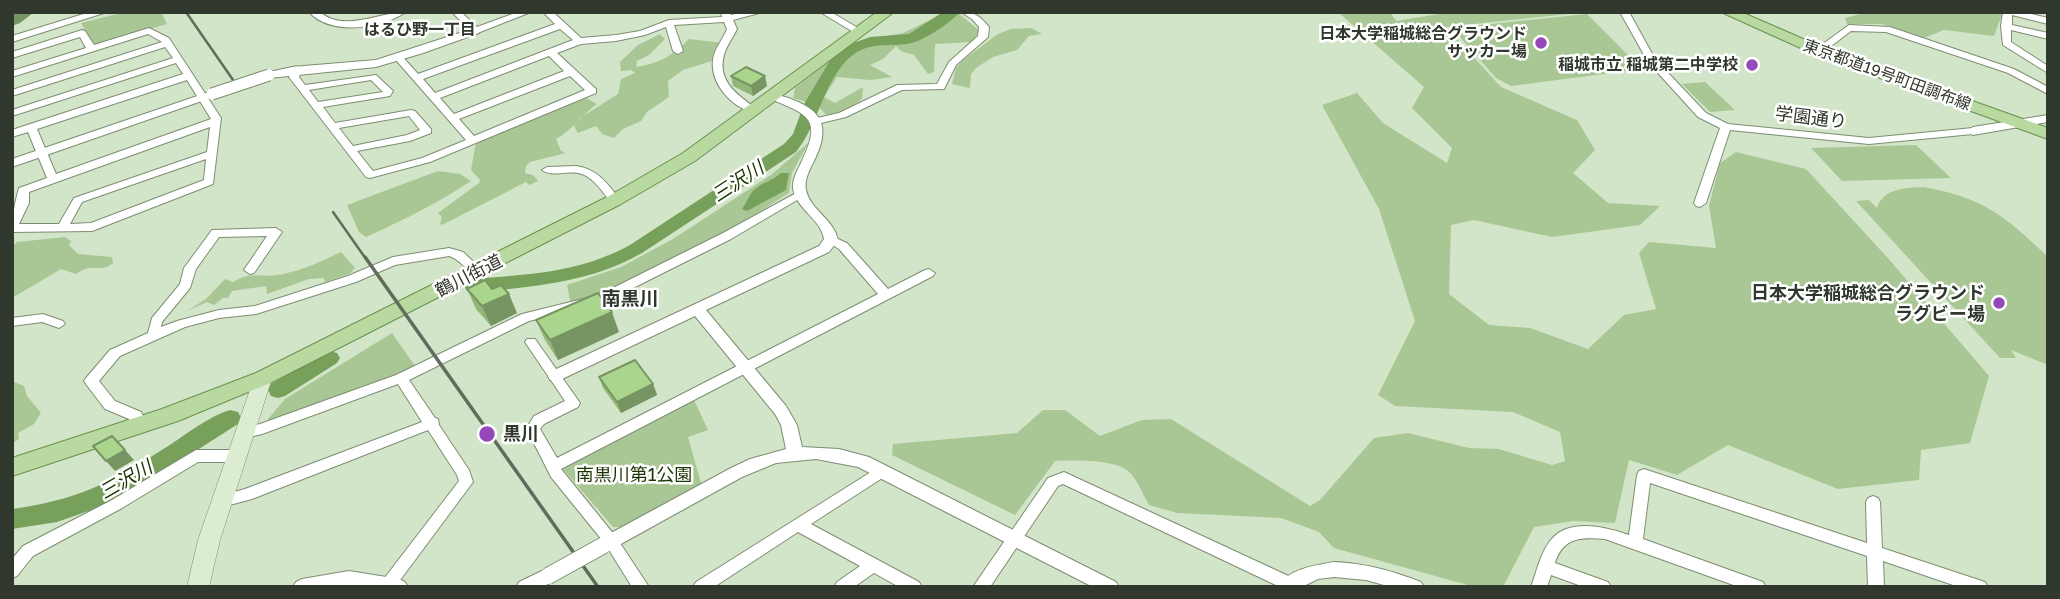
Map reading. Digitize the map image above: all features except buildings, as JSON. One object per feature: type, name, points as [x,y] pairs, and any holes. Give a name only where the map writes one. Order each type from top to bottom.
[{"type":"main road","name":"鶴川街道","points":[[12,467],[135,427],[263,378],[615,200],[689,157],[887,12]]},
{"type":"main road","name":"東京都道19号町田調布線","points":[[1728,12],[1819,51],[2048,134]]},
{"type":"main road","points":[[198,587],[204,556],[263,378]]},
{"type":"street","points":[[12,38],[63,17],[102,12]]},
{"type":"street","points":[[314,12],[327,22],[351,23],[376,21],[401,12]]},
{"type":"street","points":[[12,163],[269,75],[296,69],[359,66],[398,57],[527,12]]},
{"type":"street","points":[[547,12],[579,41]]},
{"type":"street","points":[[434,97],[579,41],[616,38],[669,23],[759,12]]},
{"type":"street","points":[[824,12],[858,31]]},
{"type":"street","points":[[817,120],[842,115],[900,87],[941,87],[951,64],[983,37],[984,27],[975,17],[965,12]]},
{"type":"street","name":"学園通り","points":[[1623,12],[1651,60],[1702,115],[1726,127],[1869,141],[1973,131],[2048,118]]},
{"type":"street","points":[[2048,20],[2010,12],[2006,26],[2006,43],[2042,62],[2048,70]]},
{"type":"street","points":[[459,13],[475,31]]},
{"type":"street","points":[[726,15],[732,29],[718,56],[720,74],[724,88],[744,107],[753,110]]},
{"type":"street","points":[[669,23],[678,51]]},
{"type":"street","points":[[416,78],[562,24]]},
{"type":"street","points":[[2006,26],[2048,36]]},
{"type":"street","points":[[1819,51],[1849,28],[1880,28],[2011,71],[2048,91]]},
{"type":"street","points":[[12,74],[149,31],[166,40],[188,76],[206,96],[216,121],[209,183],[92,227],[12,227],[23,203],[23,190],[216,121]]},
{"type":"street","points":[[12,55],[82,33],[92,49]]},
{"type":"street","points":[[12,93],[167,43]]},
{"type":"street","points":[[296,69],[294,77],[370,175],[426,160],[592,91],[551,53]]},
{"type":"street","points":[[398,57],[472,139]]},
{"type":"street","points":[[12,113],[178,59]]},
{"type":"street","points":[[453,118],[570,72]]},
{"type":"street","points":[[12,134],[188,76]]},
{"type":"street","points":[[304,88],[373,77],[388,91],[317,106]]},
{"type":"street","points":[[555,376],[824,249],[831,240],[830,230],[800,194],[801,173],[820,138],[817,120],[801,108],[772,96]]},
{"type":"street","points":[[333,126],[411,113],[427,131],[410,138],[351,149]]},
{"type":"street","points":[[1700,203],[1726,127]]},
{"type":"street","points":[[31,128],[53,179]]},
{"type":"street","points":[[62,228],[78,200],[211,154]]},
{"type":"street","points":[[547,170],[561,171],[572,168],[588,171],[595,175],[615,200]]},
{"type":"street","points":[[245,433],[401,378],[526,317],[594,301],[617,292],[727,236],[800,194]]},
{"type":"street","points":[[154,337],[156,321],[186,285],[190,268],[216,233],[276,232],[250,270]]},
{"type":"street","points":[[831,240],[843,246],[886,295]]},
{"type":"street","points":[[135,427],[136,416],[110,405],[92,381],[115,353],[197,319],[247,312],[352,279],[393,261],[449,252],[458,255],[477,271]]},
{"type":"street","points":[[552,467],[929,273]]},
{"type":"street","points":[[698,309],[781,410],[789,425],[795,452]]},
{"type":"street","points":[[12,322],[43,318],[59,324]]},
{"type":"street","points":[[531,342],[573,403],[539,420],[533,429],[546,449],[552,467],[641,587]]},
{"type":"street","points":[[302,587],[349,579],[394,585],[466,482],[464,474],[433,423],[401,378]]},
{"type":"street","points":[[222,501],[247,495],[433,423]]},
{"type":"street","points":[[537,583],[754,463],[795,452],[844,455],[883,471],[1110,587]]},
{"type":"street","points":[[12,571],[28,551],[117,505],[197,456],[237,456]]},
{"type":"street","points":[[702,587],[883,471]]},
{"type":"street","points":[[1635,542],[1644,475],[1980,587]]},
{"type":"street","points":[[981,587],[1053,482],[1064,478],[1289,585],[1316,572],[1346,568],[1415,587]]},
{"type":"street","points":[[1873,502],[1877,587]]},
{"type":"street","points":[[800,526],[914,587]]},
{"type":"street","points":[[1539,587],[1545,566],[1557,542],[1586,531],[1605,533],[1635,542],[1729,582],[1758,587]]},
{"type":"street","points":[[842,587],[873,565]]},
{"type":"street","points":[[1545,566],[1603,587]]},
{"type":"green space","points":[[125,12],[161,12],[167,24],[94,45],[81,23]]},
{"type":"green space","points":[[1338,12],[1390,12],[1396,21],[1451,12],[1587,12],[1446,27],[1501,87],[1577,120],[1595,150],[1573,173],[1608,203],[1660,206],[1640,225],[1552,237],[1474,220],[1451,225],[1449,294],[1489,325],[1530,328],[1588,349],[1624,315],[1656,309],[1639,253],[1649,242],[1716,248],[1709,206],[1720,163],[1736,152],[1806,169],[1887,257],[1989,376],[1970,443],[1921,450],[1919,480],[1838,489],[1728,445],[1677,475],[1629,460],[1615,523],[1573,521],[1534,527],[1503,587],[1475,587],[1334,548],[1319,532],[1281,518],[1177,513],[1149,505],[1131,474],[1113,464],[1055,461],[1015,515],[892,455],[893,444],[1017,433],[1043,410],[1065,410],[1100,436],[1142,420],[1171,419],[1310,506],[1320,500],[1374,438],[1408,433],[1469,448],[1499,449],[1552,465],[1565,461],[1560,432],[1513,412],[1395,406],[1378,395],[1415,321],[1379,209],[1322,105],[1357,93],[1383,123],[1447,163],[1452,148],[1412,108],[1424,87]]},
{"type":"green space","points":[[1868,12],[2003,12],[1994,36],[1944,30],[1924,38],[1882,24],[1847,24],[1845,18]]},
{"type":"green space","points":[[958,13],[980,31],[971,42],[935,44],[934,72],[928,74],[914,55],[901,51],[896,46],[883,59],[870,65],[892,77],[870,80],[837,77],[824,97],[835,103],[863,87],[862,99],[843,114],[828,117],[817,105],[793,98],[795,88],[854,42],[903,33],[932,19]]},
{"type":"green space","name":"日本大学稲城総合グラウンド サッカー場","points":[[1587,14],[1642,69],[1511,86],[1496,78],[1452,28]]},
{"type":"green space","points":[[1031,28],[1042,34],[1029,36],[1017,50],[993,57],[976,68],[971,74],[970,88],[952,84],[956,68],[963,60],[998,34],[1011,29]]},
{"type":"green space","points":[[660,34],[665,39],[649,55],[637,61],[636,67],[665,58],[689,39],[723,43],[712,61],[683,70],[668,81],[669,97],[647,112],[641,121],[623,129],[614,138],[602,134],[596,126],[578,133],[574,126],[580,118],[618,94],[621,79],[635,73],[631,70],[621,71],[620,62],[638,45]]},
{"type":"green space","points":[[1705,82],[1735,110],[1710,112],[1682,84]]},
{"type":"green space","points":[[586,98],[597,104],[556,139],[561,151],[566,153],[530,162],[526,166],[525,173],[533,175],[538,181],[529,185],[526,182],[442,225],[440,223],[442,217],[438,213],[479,183],[480,180],[471,170],[476,142]]},
{"type":"green space","points":[[809,142],[792,173],[789,193],[683,255],[571,305],[567,285],[621,267],[673,239],[771,175]]},
{"type":"green space","points":[[1916,145],[1951,178],[1842,181],[1811,148]]},
{"type":"green space","points":[[438,171],[460,174],[471,181],[407,218],[366,237],[359,232],[347,205]]},
{"type":"green space","name":"日本大学稲城総合グラウンド ラグビー場","points":[[1924,187],[1945,191],[1978,203],[2019,230],[2048,257],[2048,365],[2011,350],[2016,358],[2000,358],[1856,201],[1869,200],[1877,208],[1884,196],[1890,193]]},
{"type":"green space","points":[[65,237],[71,241],[69,245],[78,254],[112,257],[113,263],[104,268],[87,269],[76,274],[61,269],[12,298],[12,246],[17,242]]},
{"type":"green space","points":[[341,252],[355,268],[349,274],[325,282],[324,278],[309,279],[267,294],[266,286],[232,291],[228,298],[223,298],[214,305],[207,302],[187,311],[206,299],[225,279],[233,282],[247,276],[290,272]]},
{"type":"green space","points":[[392,333],[415,366],[365,388],[270,422],[268,419],[285,399]]},
{"type":"green space","points":[[12,381],[24,386],[27,396],[41,413],[34,424],[18,433],[19,439],[13,443]]},
{"type":"green space","name":"南黒川第1公園","points":[[694,400],[708,430],[688,437],[701,483],[622,527],[613,527],[563,469],[564,465]]},
{"type":"shaded area","points":[[781,173],[789,173],[786,190],[747,211],[742,209],[755,189]]},
{"type":"waterway","name":"三沢川","points":[[474,286],[569,276],[611,263],[636,249],[790,148],[801,135],[812,104],[837,60],[853,48],[875,40],[912,38],[953,12]]},
{"type":"waterway","name":"三沢川","points":[[278,390],[330,358]]},
{"type":"waterway","name":"三沢川","points":[[12,519],[57,512],[92,500],[133,479],[230,418]]},
{"type":"railway","points":[[186,12],[240,90]]},
{"type":"railway","points":[[333,212],[366,259]]},
{"type":"railway","points":[[365,257],[598,587]]},
{"type":"place","name":"日本大学稲城総合グラウンド サッカー場","points":[[1541,43]]},
{"type":"place","name":"稲城市立 稲城第二中学校","points":[[1752,65]]},
{"type":"place","name":"日本大学稲城総合グラウンド ラグビー場","points":[[1999,303]]},
{"type":"place","name":"黒川","points":[[487,434]]},
{"type":"district","name":"はるひ野一丁目","points":[[420,30]]},
{"type":"district","name":"南黒川","points":[[630,299]]}]
